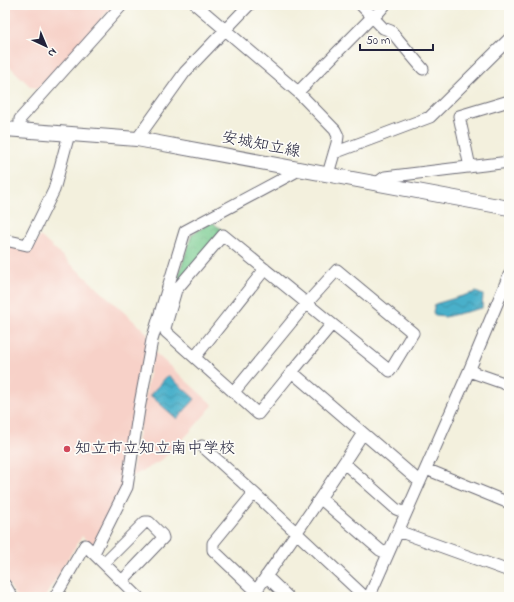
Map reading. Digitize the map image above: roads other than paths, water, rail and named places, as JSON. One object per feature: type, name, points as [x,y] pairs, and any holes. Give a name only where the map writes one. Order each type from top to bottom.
[{"type":"main road","name":"安城知立線","points":[[5,129],[137,139],[509,208]]},
{"type":"street","points":[[20,130],[20,119],[122,5]]},
{"type":"street","points":[[196,5],[298,92],[335,130],[338,136],[328,174]]},
{"type":"street","points":[[137,139],[185,72],[249,5]]},
{"type":"street","points":[[361,5],[383,28],[391,31],[423,69]]},
{"type":"street","points":[[298,92],[385,5]]},
{"type":"street","points":[[334,153],[430,117],[509,39]]},
{"type":"street","points":[[470,167],[459,116],[509,101]]},
{"type":"street","points":[[5,240],[27,245],[54,190],[69,134]]},
{"type":"street","points":[[376,184],[385,176],[509,162]]},
{"type":"street","points":[[94,553],[127,487],[139,409],[152,340],[186,231],[299,170]]},
{"type":"street","points":[[234,392],[306,303],[337,270],[413,333],[390,371],[332,324],[306,303],[223,235],[176,290],[166,332],[258,414],[332,324]]},
{"type":"street","points":[[195,357],[265,269]]},
{"type":"street","points":[[369,597],[469,371],[504,302],[509,275]]},
{"type":"street","points":[[469,371],[509,385]]},
{"type":"street","points":[[292,372],[420,482]]},
{"type":"street","points":[[254,493],[213,543],[213,550],[256,591],[321,499],[363,433]]},
{"type":"street","points":[[202,446],[365,597]]},
{"type":"street","points":[[344,463],[396,509],[406,513]]},
{"type":"street","points":[[426,469],[509,503]]},
{"type":"street","points":[[321,499],[380,550],[388,554]]},
{"type":"street","points":[[104,563],[145,522],[149,522],[163,538],[122,581]]},
{"type":"street","points":[[398,531],[509,571]]},
{"type":"street","points":[[55,597],[86,545],[138,597]]},
{"type":"street","points":[[266,576],[288,597]]},
{"type":"street","points":[[5,584],[12,597]]},
{"type":"water","points":[[476,292],[483,295],[482,308],[445,317],[435,316],[433,312],[435,304]]},
{"type":"water","points":[[168,375],[195,399],[177,419],[150,395]]},
{"type":"place","name":"知立市立知立南中学校","points":[[67,449]]}]
